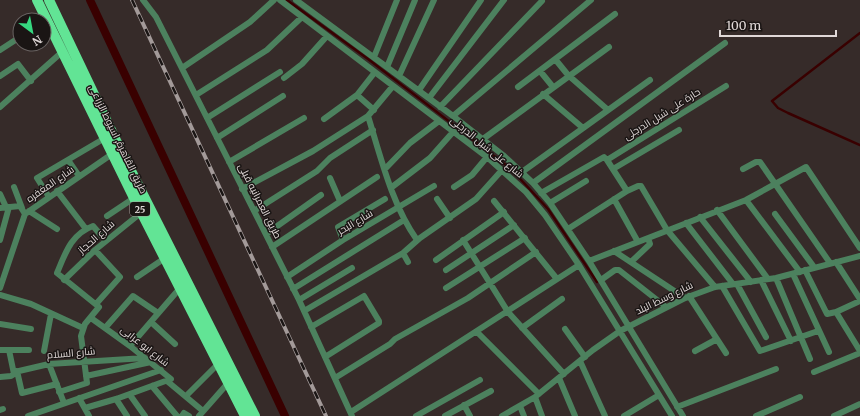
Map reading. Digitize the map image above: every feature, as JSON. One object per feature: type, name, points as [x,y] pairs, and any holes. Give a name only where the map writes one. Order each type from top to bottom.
[{"type":"highway","name":"طريق القاهرة, اسيوط الزراعى","points":[[37,0],[42,12]]},
{"type":"highway","name":"طريق القاهرة, اسيوط الزراعى","points":[[49,0],[62,52],[112,154],[180,288],[189,297],[255,416]]},
{"type":"highway","name":"طريق القاهرة, اسيوط الزراعى","points":[[52,25],[56,28],[120,149],[189,297],[218,364],[245,416]]},
{"type":"street","name":"طريق العمرانيه قبلى","points":[[143,0],[156,17],[196,95],[299,300],[352,414]]},
{"type":"street","points":[[182,68],[250,22],[274,0]]},
{"type":"street","name":"شارع على شبل الدرجلى","points":[[280,0],[502,170],[536,203],[579,265],[671,416]]},
{"type":"street","name":"شارع على شبل الدرجلى","points":[[296,0],[483,139],[533,183],[568,229],[589,261],[683,416]]},
{"type":"street","points":[[374,57],[397,0]]},
{"type":"street","points":[[387,67],[415,0]]},
{"type":"street","points":[[399,76],[434,0]]},
{"type":"street","points":[[419,90],[481,0]]},
{"type":"street","points":[[429,98],[504,0]]},
{"type":"street","points":[[453,116],[591,0]]},
{"type":"street","points":[[440,106],[542,1]]},
{"type":"street","points":[[518,87],[615,14]]},
{"type":"street","points":[[196,95],[267,50],[302,17]]},
{"type":"street","points":[[207,118],[302,64],[327,36]]},
{"type":"street","points":[[0,40],[2,48],[12,41]]},
{"type":"street","points":[[533,183],[725,43]]},
{"type":"street","points":[[483,139],[568,75],[609,47]]},
{"type":"street","points":[[0,107],[62,52]]},
{"type":"street","points":[[555,59],[568,75],[608,110]]},
{"type":"street","points":[[0,76],[18,64],[31,81]]},
{"type":"street","points":[[540,71],[553,87]]},
{"type":"street","points":[[324,119],[357,95],[375,72]]},
{"type":"street","points":[[522,172],[650,80]]},
{"type":"street","points":[[242,189],[313,151],[368,116],[393,86]]},
{"type":"street","name":"حارة على شبل الدرجلى","points":[[541,193],[605,159],[726,86]]},
{"type":"street","points":[[543,94],[583,128]]},
{"type":"street","points":[[357,95],[374,110]]},
{"type":"street","points":[[217,138],[283,96]]},
{"type":"street","points":[[368,116],[385,169],[404,220],[417,240]]},
{"type":"street","points":[[229,162],[304,118]]},
{"type":"street","points":[[385,169],[410,144],[439,121]]},
{"type":"street","points":[[254,211],[317,171],[330,158],[373,130]]},
{"type":"street","points":[[613,169],[679,130]]},
{"type":"street","points":[[392,187],[430,158],[453,132]]},
{"type":"street","points":[[49,197],[37,178],[105,138]]},
{"type":"street","name":"شارع المغفره","points":[[0,288],[27,212],[112,154]]},
{"type":"street","points":[[454,187],[472,175],[486,158]]},
{"type":"street","points":[[605,159],[627,191]]},
{"type":"street","points":[[68,160],[79,176]]},
{"type":"street","points":[[743,169],[756,162],[760,162],[860,300],[836,312],[827,314],[803,271],[746,200]]},
{"type":"street","points":[[589,261],[746,200],[806,167],[860,248]]},
{"type":"street","points":[[304,311],[403,253],[417,240],[450,218],[476,198],[502,170]]},
{"type":"street","points":[[272,247],[377,177]]},
{"type":"street","points":[[330,178],[340,201]]},
{"type":"street","points":[[550,204],[586,181]]},
{"type":"street","name":"شارع البحر","points":[[287,277],[343,240],[434,186]]},
{"type":"street","points":[[568,229],[627,191],[638,186],[642,188],[667,230],[715,287]]},
{"type":"street","points":[[14,188],[22,208]]},
{"type":"street","points":[[57,191],[89,228],[106,241]]},
{"type":"street","points":[[0,194],[5,207],[0,240]]},
{"type":"street","points":[[266,234],[321,195]]},
{"type":"street","points":[[108,216],[134,198]]},
{"type":"street","points":[[343,240],[338,227],[385,199]]},
{"type":"street","points":[[437,199],[450,218]]},
{"type":"street","points":[[614,199],[638,242]]},
{"type":"street","points":[[494,201],[557,279]]},
{"type":"street","points":[[5,207],[19,206],[57,229]]},
{"type":"street","points":[[717,210],[768,279]]},
{"type":"street","name":"شارع الحجاز","points":[[64,280],[95,250],[142,212]]},
{"type":"street","points":[[436,260],[504,212]]},
{"type":"street","points":[[774,214],[814,267]]},
{"type":"street","points":[[700,217],[751,282]]},
{"type":"street","points":[[293,289],[404,220]]},
{"type":"street","points":[[686,223],[735,284],[766,337]]},
{"type":"street","points":[[446,270],[514,225]]},
{"type":"street","points":[[89,228],[76,236],[68,247],[56,274],[98,305]]},
{"type":"street","points":[[446,288],[524,238]]},
{"type":"street","points":[[631,262],[649,245],[650,242],[648,238]]},
{"type":"street","points":[[463,240],[489,284],[508,312],[562,376],[575,416]]},
{"type":"street","points":[[60,392],[87,383],[81,341],[83,328],[91,318],[98,305],[120,277],[95,250]]},
{"type":"street","points":[[614,251],[687,297],[726,353]]},
{"type":"street","points":[[335,378],[390,344],[393,339],[444,312],[536,252]]},
{"type":"street","points":[[403,253],[408,262]]},
{"type":"street","name":"شارع وسط البلد","points":[[502,416],[537,395],[585,356],[620,331],[687,297],[715,287],[776,278],[860,256]]},
{"type":"street","points":[[137,277],[165,258]]},
{"type":"street","points":[[352,414],[579,265]]},
{"type":"street","points":[[299,300],[352,268]]},
{"type":"street","points":[[601,280],[615,270],[619,270],[666,307]]},
{"type":"street","points":[[793,274],[829,352]]},
{"type":"street","points":[[776,278],[810,359]]},
{"type":"street","points":[[761,280],[792,340]]},
{"type":"street","points":[[722,286],[760,351],[818,331]]},
{"type":"street","points":[[130,346],[180,288]]},
{"type":"street","points":[[0,295],[31,304],[83,328]]},
{"type":"street","points":[[105,328],[133,296],[158,313]]},
{"type":"street","points":[[311,327],[364,296],[379,320],[379,323],[325,357]]},
{"type":"street","points":[[522,328],[562,299]]},
{"type":"street","points":[[814,372],[860,352],[836,312]]},
{"type":"street","points":[[44,351],[51,314]]},
{"type":"street","name":"شارع ابو عرابى","points":[[85,408],[116,400],[171,379],[151,362],[91,318]]},
{"type":"street","points":[[151,322],[175,344]]},
{"type":"street","points":[[0,324],[31,329]]},
{"type":"street","points":[[565,329],[585,356]]},
{"type":"street","points":[[477,332],[537,395],[542,416]]},
{"type":"street","points":[[695,351],[717,339]]},
{"type":"street","points":[[0,350],[29,350]]},
{"type":"street","points":[[9,350],[22,393],[57,384]]},
{"type":"street","name":"شارع السلام","points":[[0,377],[49,364],[145,358]]},
{"type":"street","points":[[580,361],[605,416]]},
{"type":"street","points":[[86,376],[151,362]]},
{"type":"street","points":[[49,364],[64,403]]},
{"type":"street","points":[[186,396],[218,364]]},
{"type":"street","points":[[678,407],[776,368]]},
{"type":"street","points":[[28,416],[161,370]]},
{"type":"street","points":[[416,416],[480,380]]},
{"type":"street","points":[[167,381],[203,411]]},
{"type":"street","points":[[199,416],[228,383]]},
{"type":"street","points":[[152,386],[177,416]]},
{"type":"street","points":[[445,416],[491,391]]},
{"type":"street","points":[[130,395],[145,416]]},
{"type":"street","points":[[626,416],[659,395]]},
{"type":"street","points":[[756,416],[800,397]]},
{"type":"street","points":[[79,398],[87,415]]},
{"type":"street","points":[[116,400],[127,416]]},
{"type":"street","points":[[834,416],[860,404]]},
{"type":"street","points":[[464,405],[470,416]]},
{"type":"street","points":[[520,406],[524,416]]},
{"type":"waterway","points":[[90,0],[285,416]]},
{"type":"waterway","points":[[287,0],[368,59],[511,169],[548,209],[597,282]]},
{"type":"waterway","points":[[860,33],[772,101],[778,108],[860,145]]},
{"type":"railway","points":[[132,0],[326,416]]}]
